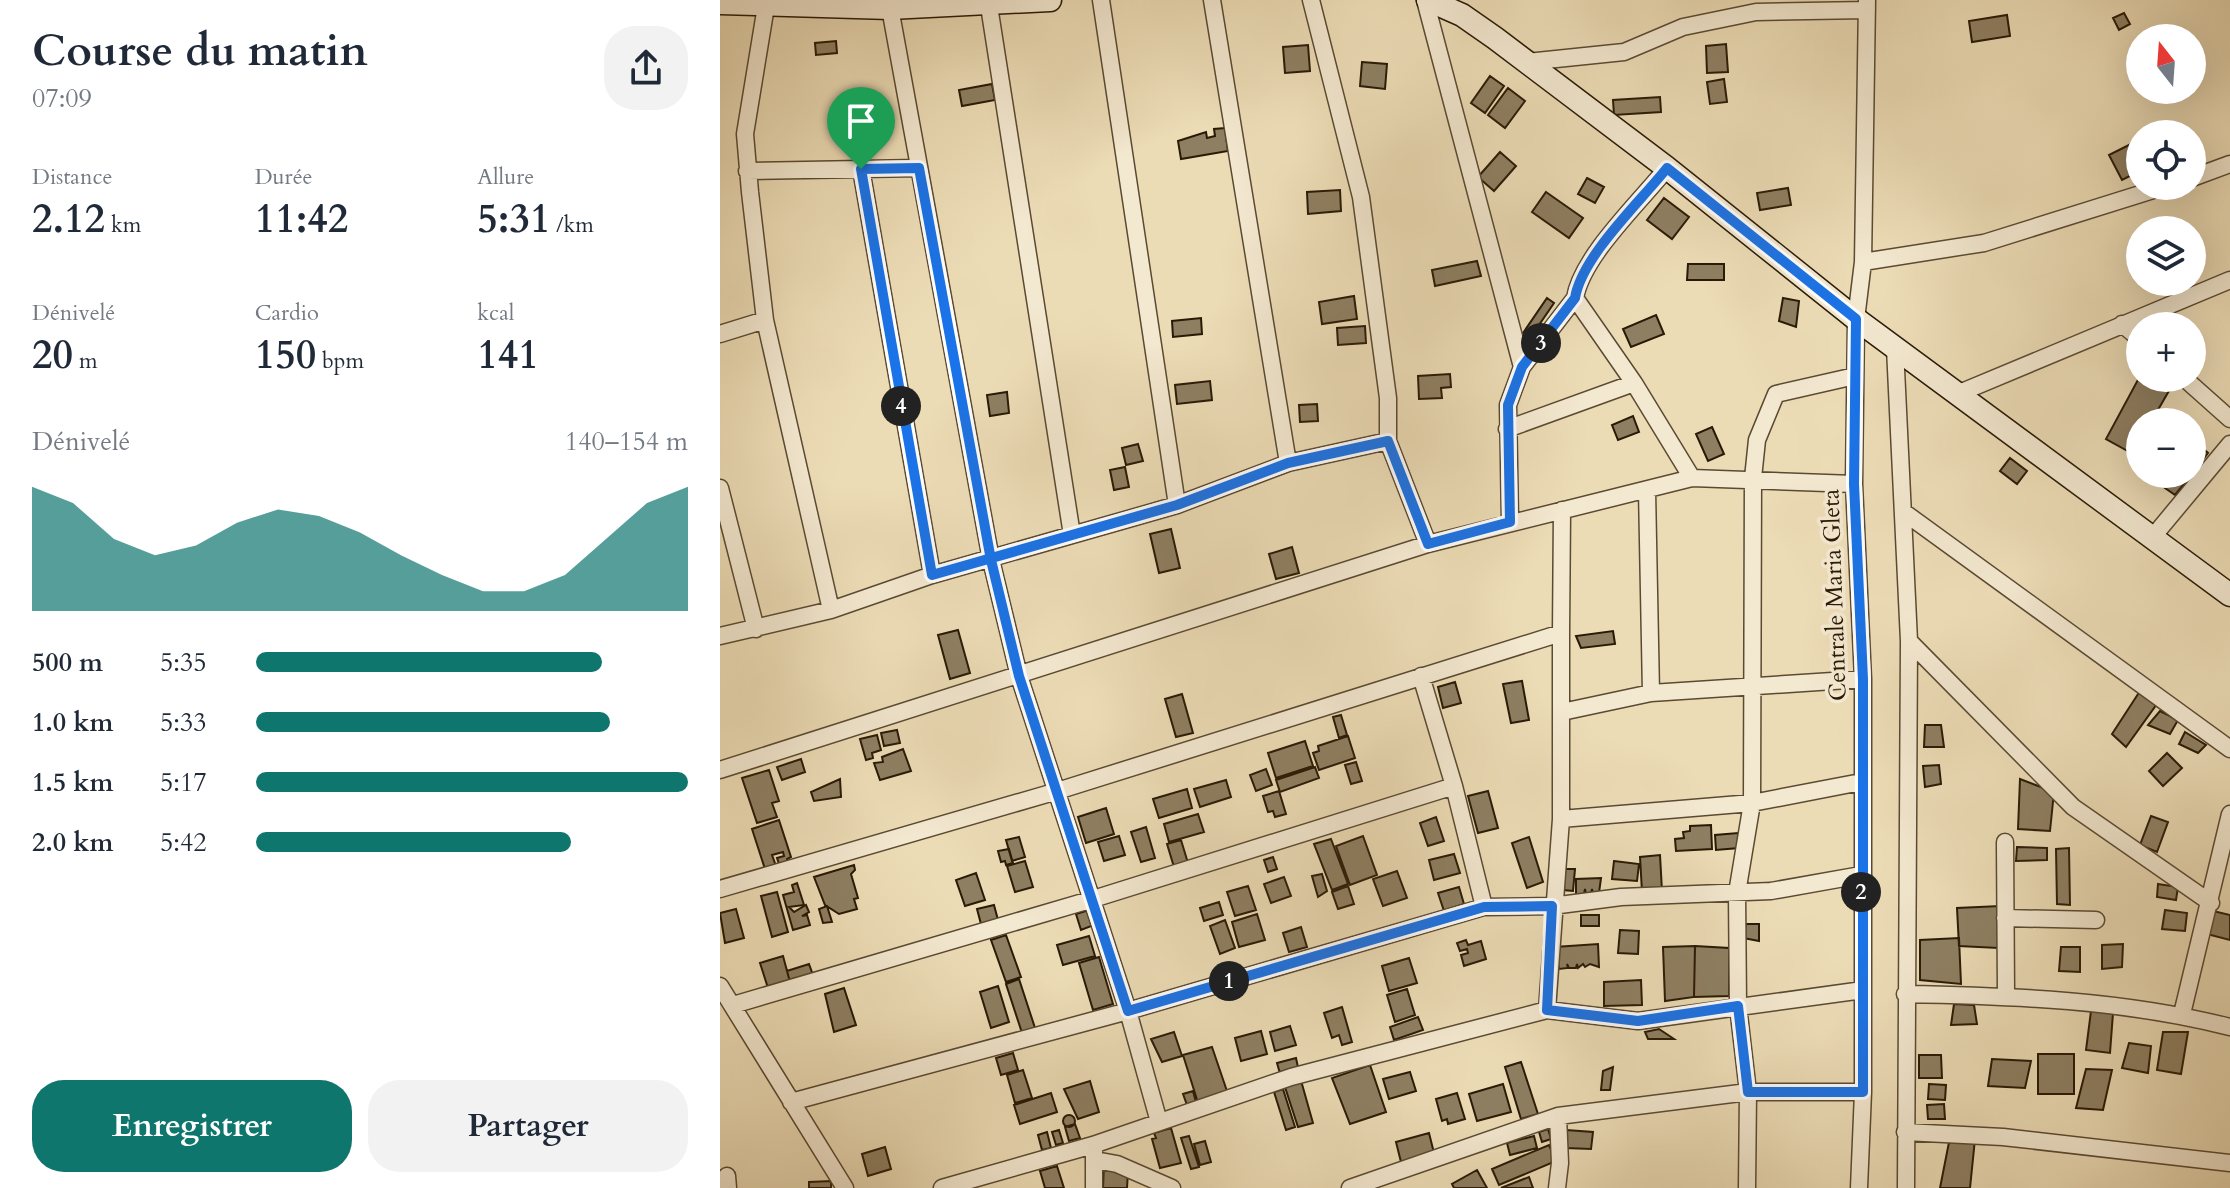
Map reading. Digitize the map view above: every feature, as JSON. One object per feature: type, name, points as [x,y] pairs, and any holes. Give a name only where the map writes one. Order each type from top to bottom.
[{"type":"street","points":[[720,3],[989,6],[1050,0]]},
{"type":"street","points":[[1101,0],[1177,505]]},
{"type":"street","points":[[1212,0],[1288,463]]},
{"type":"street","points":[[1311,0],[1361,197],[1388,398],[1388,441],[1428,544]]},
{"type":"street","points":[[1426,0],[1462,15],[1527,62],[1667,168],[1856,319],[2230,595]]},
{"type":"street","points":[[1426,0],[1522,367]]},
{"type":"street","points":[[766,3],[745,134],[747,171],[765,320],[831,610]]},
{"type":"street","points":[[891,4],[991,560],[1019,676],[1054,792],[1128,1011],[1159,1122]]},
{"type":"street","points":[[1527,62],[1624,52],[1683,27],[1756,12],[1867,5]]},
{"type":"street","name":"Centrale Maria Gleta","points":[[1859,1188],[1863,1092],[1863,679],[1854,484],[1856,319],[1863,262],[1867,5]]},
{"type":"street","points":[[989,6],[1072,535]]},
{"type":"street","points":[[2206,173],[2230,164]]},
{"type":"street","points":[[747,171],[919,168]]},
{"type":"street","points":[[1510,522],[1508,405],[1522,367],[1575,298],[1577,285],[1598,252],[1667,168]]},
{"type":"street","points":[[861,169],[932,575]]},
{"type":"street","points":[[1863,262],[1984,243],[2126,199]]},
{"type":"street","points":[[1957,394],[2230,280]]},
{"type":"street","points":[[1575,298],[1634,383],[1692,478]]},
{"type":"street","points":[[720,334],[765,320]]},
{"type":"street","points":[[2122,324],[2126,327]]},
{"type":"street","points":[[1895,348],[1909,641],[1906,1188]]},
{"type":"street","points":[[1747,1188],[1748,1092],[1738,1006],[1737,893],[1752,803],[1753,478],[1757,440],[1776,394],[1855,376]]},
{"type":"street","points":[[1507,429],[1634,383]]},
{"type":"street","points":[[2200,392],[2230,419]]},
{"type":"street","points":[[720,636],[831,610],[932,575],[1177,505],[1288,463],[1388,441]]},
{"type":"street","points":[[2152,538],[2230,444]]},
{"type":"street","points":[[720,770],[1428,544],[1510,522],[1692,478],[1854,484]]},
{"type":"street","points":[[720,488],[756,629]]},
{"type":"street","points":[[1647,490],[1651,693]]},
{"type":"street","points":[[1547,1010],[1552,906],[1561,819],[1562,510]]},
{"type":"street","points":[[1905,513],[2230,749]]},
{"type":"street","points":[[720,889],[1054,792],[1561,633]]},
{"type":"street","points":[[1909,641],[2073,807],[2211,903]]},
{"type":"street","points":[[1421,676],[1454,786],[1484,907]]},
{"type":"street","points":[[1562,712],[1651,693],[1863,679]]},
{"type":"street","points":[[1561,819],[1752,803],[1861,782]]},
{"type":"street","points":[[733,1005],[1090,900],[1454,786]]},
{"type":"street","points":[[2182,1014],[2189,973],[2211,903],[2230,814]]},
{"type":"street","points":[[2005,842],[2006,995]]},
{"type":"street","points":[[791,1102],[1128,1011],[1484,907],[1552,906],[1621,897],[1771,891],[1861,875]]},
{"type":"street","points":[[2005,918],[2096,920]]},
{"type":"street","points":[[720,986],[845,1188]]},
{"type":"street","points":[[942,1188],[1094,1152],[1159,1122],[1302,1073],[1547,1010],[1638,1021],[1863,990]]},
{"type":"street","points":[[1905,994],[2006,995],[2182,1014],[2230,1027]]},
{"type":"street","points":[[1350,1188],[1558,1116],[1748,1092],[1863,1092]]},
{"type":"street","points":[[1557,1188],[1560,1163],[1558,1116]]},
{"type":"street","points":[[1905,1132],[2033,1139],[2230,1163]]},
{"type":"street","points":[[1094,1152],[1094,1188]]},
{"type":"street","points":[[1094,1152],[1172,1188]]},
{"type":"building","points":[[2124,13],[2130,24],[2119,30],[2113,18]]},
{"type":"building","points":[[2007,15],[2010,36],[1972,42],[1969,21]]},
{"type":"building","points":[[836,41],[837,53],[816,55],[815,43]]},
{"type":"building","points":[[1726,44],[1728,72],[1707,73],[1706,46]]},
{"type":"building","points":[[1308,45],[1310,71],[1285,73],[1283,47]]},
{"type":"building","points":[[1362,62],[1387,64],[1385,89],[1360,86]]},
{"type":"building","points":[[1490,76],[1504,86],[1485,113],[1471,103]]},
{"type":"building","points":[[1724,79],[1727,102],[1710,104],[1707,82]]},
{"type":"building","points":[[992,84],[995,100],[962,106],[959,90]]},
{"type":"building","points":[[1508,88],[1525,101],[1505,128],[1488,115]]},
{"type":"building","points":[[1660,97],[1661,112],[1614,115],[1613,100]]},
{"type":"building","points":[[1225,128],[1228,151],[1181,159],[1178,141],[1206,132],[1207,138],[1215,136],[1214,129]]},
{"type":"building","points":[[2126,146],[2126,178],[2122,180],[2109,155]]},
{"type":"building","points":[[1500,152],[1516,166],[1494,191],[1478,177]]},
{"type":"building","points":[[1587,178],[1604,187],[1595,203],[1578,194]]},
{"type":"building","points":[[1788,188],[1791,205],[1760,210],[1757,193]]},
{"type":"building","points":[[1340,190],[1341,211],[1308,214],[1307,192]]},
{"type":"building","points":[[1546,192],[1583,218],[1569,238],[1532,212]]},
{"type":"building","points":[[1664,198],[1689,217],[1672,239],[1647,220]]},
{"type":"building","points":[[1477,261],[1481,276],[1435,286],[1432,270]]},
{"type":"building","points":[[1688,264],[1724,264],[1724,280],[1687,280]]},
{"type":"building","points":[[1354,296],[1357,319],[1322,324],[1319,302]]},
{"type":"building","points":[[1547,298],[1554,303],[1528,341],[1521,336]]},
{"type":"building","points":[[1783,298],[1799,301],[1796,327],[1779,321]]},
{"type":"building","points":[[1656,315],[1664,334],[1631,347],[1623,329]]},
{"type":"building","points":[[1201,318],[1202,334],[1173,337],[1172,321]]},
{"type":"building","points":[[1365,326],[1366,343],[1338,345],[1337,328]]},
{"type":"building","points":[[1450,374],[1451,387],[1441,388],[1442,398],[1419,399],[1418,376]]},
{"type":"building","points":[[1210,381],[1212,400],[1177,404],[1175,385]]},
{"type":"building","points":[[1007,392],[1009,413],[990,416],[987,395]]},
{"type":"building","points":[[2131,392],[2168,392],[2159,408],[2126,408],[2126,450],[2106,439]]},
{"type":"building","points":[[1317,404],[1318,421],[1300,422],[1299,405]]},
{"type":"building","points":[[1633,416],[1639,432],[1618,440],[1612,425]]},
{"type":"building","points":[[1712,427],[1724,454],[1708,461],[1696,434]]},
{"type":"building","points":[[1138,444],[1143,461],[1126,465],[1122,448]]},
{"type":"building","points":[[2010,458],[2027,471],[2017,484],[2000,471]]},
{"type":"building","points":[[1125,467],[1129,487],[1114,490],[1110,470]]},
{"type":"building","points":[[2165,488],[2181,488],[2175,495]]},
{"type":"building","points":[[1171,529],[1180,568],[1159,573],[1150,534]]},
{"type":"building","points":[[1292,547],[1299,573],[1276,579],[1269,554]]},
{"type":"building","points":[[958,630],[970,673],[950,679],[938,635]]},
{"type":"building","points":[[1613,631],[1615,644],[1581,648],[1576,636]]},
{"type":"building","points":[[1522,681],[1529,720],[1511,723],[1503,684]]},
{"type":"building","points":[[1455,682],[1461,703],[1443,708],[1438,687]]},
{"type":"building","points":[[2140,691],[2159,701],[2126,747],[2112,734]]},
{"type":"building","points":[[1182,694],[1193,733],[1176,737],[1165,699]]},
{"type":"building","points":[[2160,711],[2178,720],[2170,734],[2148,725]]},
{"type":"building","points":[[1341,715],[1347,735],[1339,738],[1333,717]]},
{"type":"building","points":[[1925,725],[1941,725],[1944,747],[1924,747]]},
{"type":"building","points":[[897,730],[900,743],[884,746],[881,733]]},
{"type":"building","points":[[2185,732],[2206,745],[2198,753],[2179,744]]},
{"type":"building","points":[[877,735],[881,750],[872,753],[873,758],[866,760],[860,739]]},
{"type":"building","points":[[1348,736],[1355,758],[1319,770],[1313,753],[1319,751],[1318,746]]},
{"type":"building","points":[[1305,741],[1313,766],[1276,778],[1268,753]]},
{"type":"building","points":[[903,749],[911,771],[880,780],[874,763],[883,762],[882,757]]},
{"type":"building","points":[[2167,753],[2182,768],[2163,786],[2149,771]]},
{"type":"building","points":[[801,759],[805,772],[782,780],[777,767]]},
{"type":"building","points":[[1356,762],[1362,781],[1351,784],[1345,765]]},
{"type":"building","points":[[1939,765],[1941,784],[1925,787],[1923,766]]},
{"type":"building","points":[[1315,767],[1319,778],[1280,792],[1276,780]]},
{"type":"building","points":[[1266,769],[1272,785],[1256,791],[1250,775]]},
{"type":"building","points":[[769,770],[779,801],[772,803],[777,817],[757,823],[742,778]]},
{"type":"building","points":[[840,779],[841,797],[814,801],[811,792]]},
{"type":"building","points":[[2020,779],[2054,792],[2050,831],[2018,829]]},
{"type":"building","points":[[1226,780],[1231,797],[1200,807],[1194,789]]},
{"type":"building","points":[[1187,789],[1192,808],[1159,818],[1153,799]]},
{"type":"building","points":[[1279,791],[1286,814],[1275,817],[1273,811],[1268,812],[1263,796]]},
{"type":"building","points":[[1488,791],[1498,828],[1478,833],[1468,796]]},
{"type":"building","points":[[1106,808],[1114,834],[1086,843],[1078,817]]},
{"type":"building","points":[[1198,814],[1204,832],[1169,842],[1164,824]]},
{"type":"building","points":[[2151,816],[2168,822],[2157,852],[2140,845]]},
{"type":"building","points":[[1436,817],[1444,841],[1428,846],[1420,823]]},
{"type":"building","points":[[779,820],[791,857],[787,859],[788,864],[780,867],[777,858],[784,856],[783,852],[772,855],[776,866],[765,869],[752,829]]},
{"type":"building","points":[[1711,825],[1712,849],[1676,851],[1675,839],[1684,838],[1683,832],[1690,831],[1690,826]]},
{"type":"building","points":[[1146,827],[1155,858],[1141,862],[1131,832]]},
{"type":"building","points":[[1738,833],[1739,848],[1716,850],[1715,835]]},
{"type":"building","points":[[1119,836],[1125,855],[1104,861],[1098,842]]},
{"type":"building","points":[[1363,836],[1377,875],[1350,885],[1336,846]]},
{"type":"building","points":[[1019,837],[1025,857],[1012,861],[1006,840]]},
{"type":"building","points":[[1529,837],[1543,882],[1527,888],[1512,843]]},
{"type":"building","points":[[1331,839],[1348,884],[1332,890],[1314,844]]},
{"type":"building","points":[[1181,840],[1188,863],[1174,867],[1167,844]]},
{"type":"building","points":[[2017,847],[2047,848],[2047,860],[2016,861]]},
{"type":"building","points":[[2069,848],[2070,905],[2057,904],[2056,849]]},
{"type":"building","points":[[1009,849],[1013,863],[1006,865],[1005,861],[1001,862],[998,851]]},
{"type":"building","points":[[1454,854],[1460,873],[1434,880],[1429,860]]},
{"type":"building","points":[[1660,855],[1662,891],[1642,892],[1640,857]]},
{"type":"building","points":[[1273,857],[1277,869],[1268,872],[1264,860]]},
{"type":"building","points":[[1025,861],[1033,887],[1015,892],[1007,866]]},
{"type":"building","points":[[1614,861],[1639,864],[1637,881],[1612,879]]},
{"type":"building","points":[[854,865],[855,870],[851,874],[858,898],[854,899],[857,909],[839,914],[825,905],[814,877]]},
{"type":"building","points":[[1565,869],[1575,869],[1573,891],[1563,890]]},
{"type":"building","points":[[1397,871],[1407,898],[1383,906],[1373,879]]},
{"type":"building","points":[[976,873],[985,900],[965,906],[956,880]]},
{"type":"building","points":[[1322,874],[1327,891],[1318,897],[1312,876]]},
{"type":"building","points":[[1284,877],[1291,896],[1271,903],[1264,884]]},
{"type":"building","points":[[1601,878],[1599,893],[1593,894],[1592,889],[1591,893],[1586,894],[1585,889],[1584,894],[1576,895],[1576,879]]},
{"type":"building","points":[[797,883],[804,905],[789,907],[794,912],[806,905],[809,912],[802,916],[807,915],[810,925],[793,930],[783,895],[794,892],[792,885]]},
{"type":"building","points":[[2158,884],[2178,887],[2176,900],[2157,897]]},
{"type":"building","points":[[1248,886],[1256,910],[1235,916],[1227,892]]},
{"type":"building","points":[[1348,886],[1354,904],[1338,909],[1332,892]]},
{"type":"building","points":[[1459,887],[1464,904],[1444,911],[1438,893]]},
{"type":"building","points":[[777,892],[788,932],[772,937],[761,896]]},
{"type":"building","points":[[1219,902],[1223,915],[1204,921],[1200,908]]},
{"type":"building","points":[[994,905],[998,920],[981,924],[977,909]]},
{"type":"building","points":[[827,906],[832,922],[823,923],[819,909]]},
{"type":"building","points":[[2000,906],[1998,948],[1959,946],[1957,908]]},
{"type":"building","points":[[736,909],[744,938],[725,943],[720,913]]},
{"type":"building","points":[[1089,910],[1094,925],[1081,930],[1076,914]]},
{"type":"building","points":[[2165,910],[2187,913],[2185,931],[2162,929]]},
{"type":"building","points":[[2213,911],[2230,915],[2230,940],[2207,934]]},
{"type":"building","points":[[1257,914],[1265,940],[1239,947],[1232,922]]},
{"type":"building","points":[[1581,915],[1599,915],[1599,926],[1581,926]]},
{"type":"building","points":[[1225,920],[1235,948],[1220,954],[1210,926]]},
{"type":"building","points":[[1746,924],[1759,924],[1759,941],[1743,938]]},
{"type":"building","points":[[1301,927],[1307,947],[1289,952],[1283,933]]},
{"type":"building","points":[[1620,930],[1639,931],[1638,954],[1618,953]]},
{"type":"building","points":[[1006,935],[1021,977],[1006,982],[991,940]]},
{"type":"building","points":[[1089,936],[1095,956],[1063,965],[1057,945]]},
{"type":"building","points":[[1959,938],[1961,984],[1920,980],[1920,940]]},
{"type":"building","points":[[1466,940],[1468,945],[1481,941],[1486,959],[1464,966],[1461,955],[1468,953],[1467,949],[1460,951],[1457,943]]},
{"type":"building","points":[[1598,944],[1599,967],[1590,964],[1585,967],[1583,964],[1578,968],[1577,964],[1576,968],[1569,968],[1567,964],[1568,968],[1559,969],[1555,947]]},
{"type":"building","points":[[2123,944],[2122,967],[2102,969],[2102,945]]},
{"type":"building","points":[[1695,946],[1694,997],[1665,1001],[1663,947]]},
{"type":"building","points":[[1695,946],[1729,948],[1729,996],[1694,997]]},
{"type":"building","points":[[2061,947],[2080,947],[2080,972],[2059,971]]},
{"type":"building","points":[[783,956],[790,982],[768,988],[760,963]]},
{"type":"building","points":[[1099,957],[1113,1004],[1093,1010],[1079,963]]},
{"type":"building","points":[[1409,958],[1417,983],[1389,991],[1382,966]]},
{"type":"building","points":[[809,964],[813,975],[790,982],[787,971]]},
{"type":"building","points":[[1019,979],[1036,1031],[1023,1036],[1006,984]]},
{"type":"building","points":[[1641,980],[1642,1005],[1604,1006],[1604,982]]},
{"type":"building","points":[[998,986],[1009,1022],[991,1028],[980,992]]},
{"type":"building","points":[[844,988],[856,1025],[834,1032],[825,994]]},
{"type":"building","points":[[1407,989],[1415,1015],[1395,1022],[1387,995]]},
{"type":"building","points":[[1954,1004],[1974,1005],[1977,1024],[1951,1025]]},
{"type":"building","points":[[1342,1007],[1352,1042],[1342,1045],[1339,1035],[1332,1038],[1324,1013]]},
{"type":"building","points":[[2091,1011],[2113,1013],[2110,1053],[2086,1050]]},
{"type":"building","points":[[1418,1017],[1423,1030],[1394,1040],[1390,1027]]},
{"type":"building","points":[[1290,1026],[1296,1045],[1275,1051],[1270,1032]]},
{"type":"building","points":[[1659,1029],[1674,1039],[1648,1039],[1645,1032]]},
{"type":"building","points":[[1261,1031],[1267,1054],[1241,1061],[1235,1038]]},
{"type":"building","points":[[1174,1032],[1182,1056],[1162,1062],[1151,1039]]},
{"type":"building","points":[[2163,1032],[2188,1032],[2181,1074],[2157,1070]]},
{"type":"building","points":[[2129,1043],[2151,1046],[2148,1073],[2122,1068]]},
{"type":"building","points":[[1212,1047],[1229,1097],[1199,1106],[1183,1055]]},
{"type":"building","points":[[1013,1053],[1018,1070],[1001,1075],[996,1058]]},
{"type":"building","points":[[2038,1054],[2074,1054],[2074,1094],[2038,1094]]},
{"type":"building","points":[[1919,1055],[1941,1055],[1942,1078],[1919,1078]]},
{"type":"building","points":[[1296,1058],[1299,1072],[1281,1077],[1277,1063]]},
{"type":"building","points":[[1992,1059],[2031,1061],[2025,1088],[1988,1086]]},
{"type":"building","points":[[1521,1062],[1538,1114],[1521,1119],[1505,1067]]},
{"type":"building","points":[[1370,1065],[1386,1112],[1350,1124],[1332,1078]]},
{"type":"building","points":[[1613,1067],[1610,1090],[1601,1090],[1603,1071]]},
{"type":"building","points":[[2086,1069],[2112,1070],[2103,1110],[2076,1108]]},
{"type":"building","points":[[1023,1070],[1032,1098],[1015,1103],[1007,1075]]},
{"type":"building","points":[[1410,1072],[1416,1091],[1389,1099],[1383,1079]]},
{"type":"building","points":[[1300,1077],[1313,1123],[1298,1127],[1283,1081]]},
{"type":"building","points":[[1090,1081],[1099,1112],[1078,1119],[1064,1089]]},
{"type":"building","points":[[1503,1084],[1511,1112],[1477,1121],[1469,1094]]},
{"type":"building","points":[[1929,1084],[1946,1085],[1945,1100],[1928,1099]]},
{"type":"building","points":[[1283,1089],[1295,1127],[1286,1130],[1274,1092]]},
{"type":"building","points":[[1193,1091],[1196,1102],[1187,1105],[1183,1094]]},
{"type":"building","points":[[1051,1093],[1057,1112],[1020,1124],[1014,1105]]},
{"type":"building","points":[[1457,1093],[1465,1119],[1448,1124],[1447,1119],[1442,1121],[1436,1099]]},
{"type":"building","points":[[1944,1104],[1945,1119],[1928,1119],[1927,1105]]},
{"type":"building","points":[[1069,1115],[1075,1121],[1069,1127],[1063,1121]]},
{"type":"building","points":[[1075,1124],[1080,1138],[1069,1141],[1065,1127]]},
{"type":"building","points":[[1171,1128],[1181,1163],[1160,1168],[1152,1139],[1156,1138],[1154,1133]]},
{"type":"building","points":[[1548,1129],[1551,1139],[1542,1142],[1539,1132]]},
{"type":"building","points":[[1059,1130],[1063,1143],[1056,1145],[1052,1132]]},
{"type":"building","points":[[1566,1130],[1593,1132],[1591,1149],[1565,1148]]},
{"type":"building","points":[[1047,1132],[1051,1148],[1042,1150],[1038,1135]]},
{"type":"building","points":[[1429,1133],[1434,1153],[1401,1162],[1396,1142]]},
{"type":"building","points":[[1189,1136],[1199,1167],[1191,1169],[1181,1138]]},
{"type":"building","points":[[1534,1136],[1537,1148],[1510,1155],[1507,1143]]},
{"type":"building","points":[[1950,1137],[1975,1139],[1970,1188],[1940,1188]]},
{"type":"building","points":[[1205,1141],[1211,1162],[1200,1165],[1194,1144]]},
{"type":"building","points":[[1549,1145],[1556,1161],[1499,1185],[1492,1169]]},
{"type":"building","points":[[885,1147],[891,1169],[868,1176],[862,1154]]},
{"type":"building","points":[[1104,1162],[1128,1171],[1127,1188],[1103,1188]]},
{"type":"building","points":[[1057,1166],[1064,1188],[1045,1188],[1040,1171]]},
{"type":"building","points":[[1477,1170],[1487,1188],[1454,1188],[1452,1184]]},
{"type":"building","points":[[1529,1177],[1533,1188],[1501,1188]]},
{"type":"building","points":[[831,1181],[831,1188],[809,1188],[809,1182]]},
{"type":"route","points":[[861,169],[919,168],[991,560],[1019,676],[1054,792],[1128,1011],[1484,907],[1552,906],[1547,1010],[1638,1021],[1738,1006],[1748,1092],[1863,1092],[1863,679],[1854,484],[1856,319],[1667,168],[1598,252],[1577,285],[1575,298],[1522,367],[1508,405],[1510,522],[1428,544],[1388,441],[1288,463],[1177,505],[991,560],[932,575],[861,169]]}]
